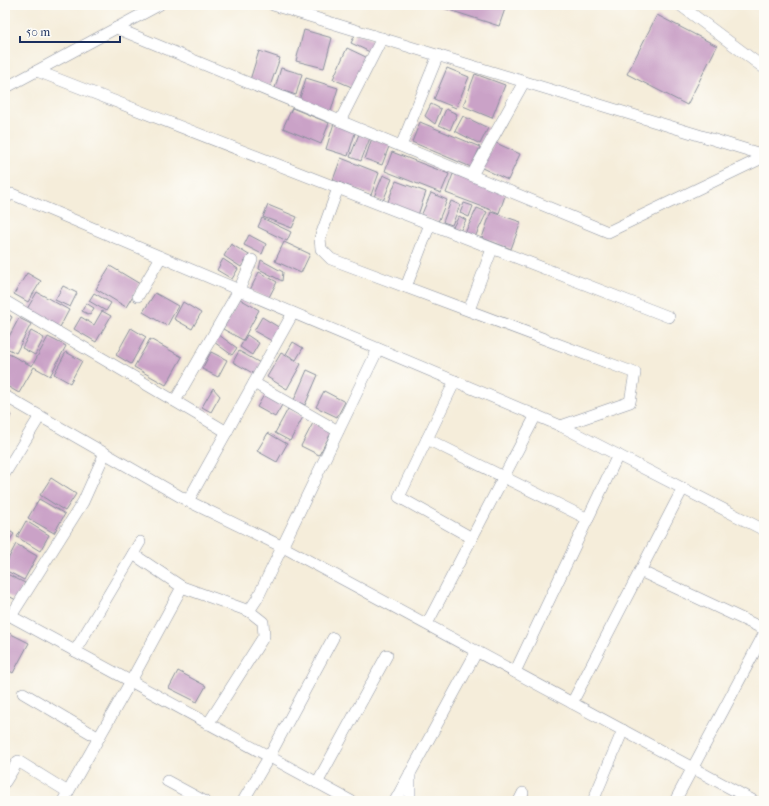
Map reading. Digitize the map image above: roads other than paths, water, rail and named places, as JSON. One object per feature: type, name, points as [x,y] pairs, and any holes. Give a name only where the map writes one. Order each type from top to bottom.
[{"type":"street","points":[[5,88],[159,5]]},
{"type":"street","points":[[273,5],[764,156]]},
{"type":"street","points":[[680,5],[764,68]]},
{"type":"street","points":[[116,28],[608,232],[764,156]]},
{"type":"street","points":[[340,121],[382,38]]},
{"type":"street","points":[[401,146],[438,55]]},
{"type":"street","points":[[37,71],[668,317]]},
{"type":"street","points":[[472,175],[524,82]]},
{"type":"street","points":[[338,188],[320,238],[321,250],[331,259],[635,373],[630,402],[561,426]]},
{"type":"street","points":[[5,198],[12,194],[536,415],[561,426],[764,530]]},
{"type":"street","points":[[406,286],[430,224]]},
{"type":"street","points":[[469,310],[492,248]]},
{"type":"street","points":[[138,296],[161,257]]},
{"type":"street","points":[[175,401],[239,290],[252,260]]},
{"type":"street","points":[[5,301],[227,432]]},
{"type":"street","points":[[188,501],[293,313]]},
{"type":"street","points":[[249,610],[257,599],[283,547],[378,349]]},
{"type":"street","points":[[455,381],[398,497],[472,538]]},
{"type":"street","points":[[254,383],[338,431]]},
{"type":"street","points":[[449,394],[467,386]]},
{"type":"street","points":[[5,396],[188,501],[283,547],[754,801]]},
{"type":"street","points":[[427,624],[536,415]]},
{"type":"street","points":[[5,473],[40,416]]},
{"type":"street","points":[[427,439],[588,519]]},
{"type":"street","points":[[105,453],[83,502],[8,615],[351,801]]},
{"type":"street","points":[[515,672],[618,455]]},
{"type":"street","points":[[572,702],[683,488]]},
{"type":"street","points":[[75,651],[140,542]]},
{"type":"street","points":[[133,554],[182,587],[249,610],[262,622],[264,636],[208,724]]},
{"type":"street","points":[[640,571],[764,629]]},
{"type":"street","points":[[5,782],[18,761],[66,796],[131,682],[182,587]]},
{"type":"street","points":[[675,801],[764,634]]},
{"type":"street","points":[[243,801],[269,757],[334,638]]},
{"type":"street","points":[[395,801],[477,651]]},
{"type":"street","points":[[317,783],[387,655]]},
{"type":"street","points":[[23,693],[99,738]]},
{"type":"street","points":[[593,801],[623,730]]},
{"type":"street","points":[[410,773],[410,801]]},
{"type":"street","points":[[167,781],[204,801]]}]
